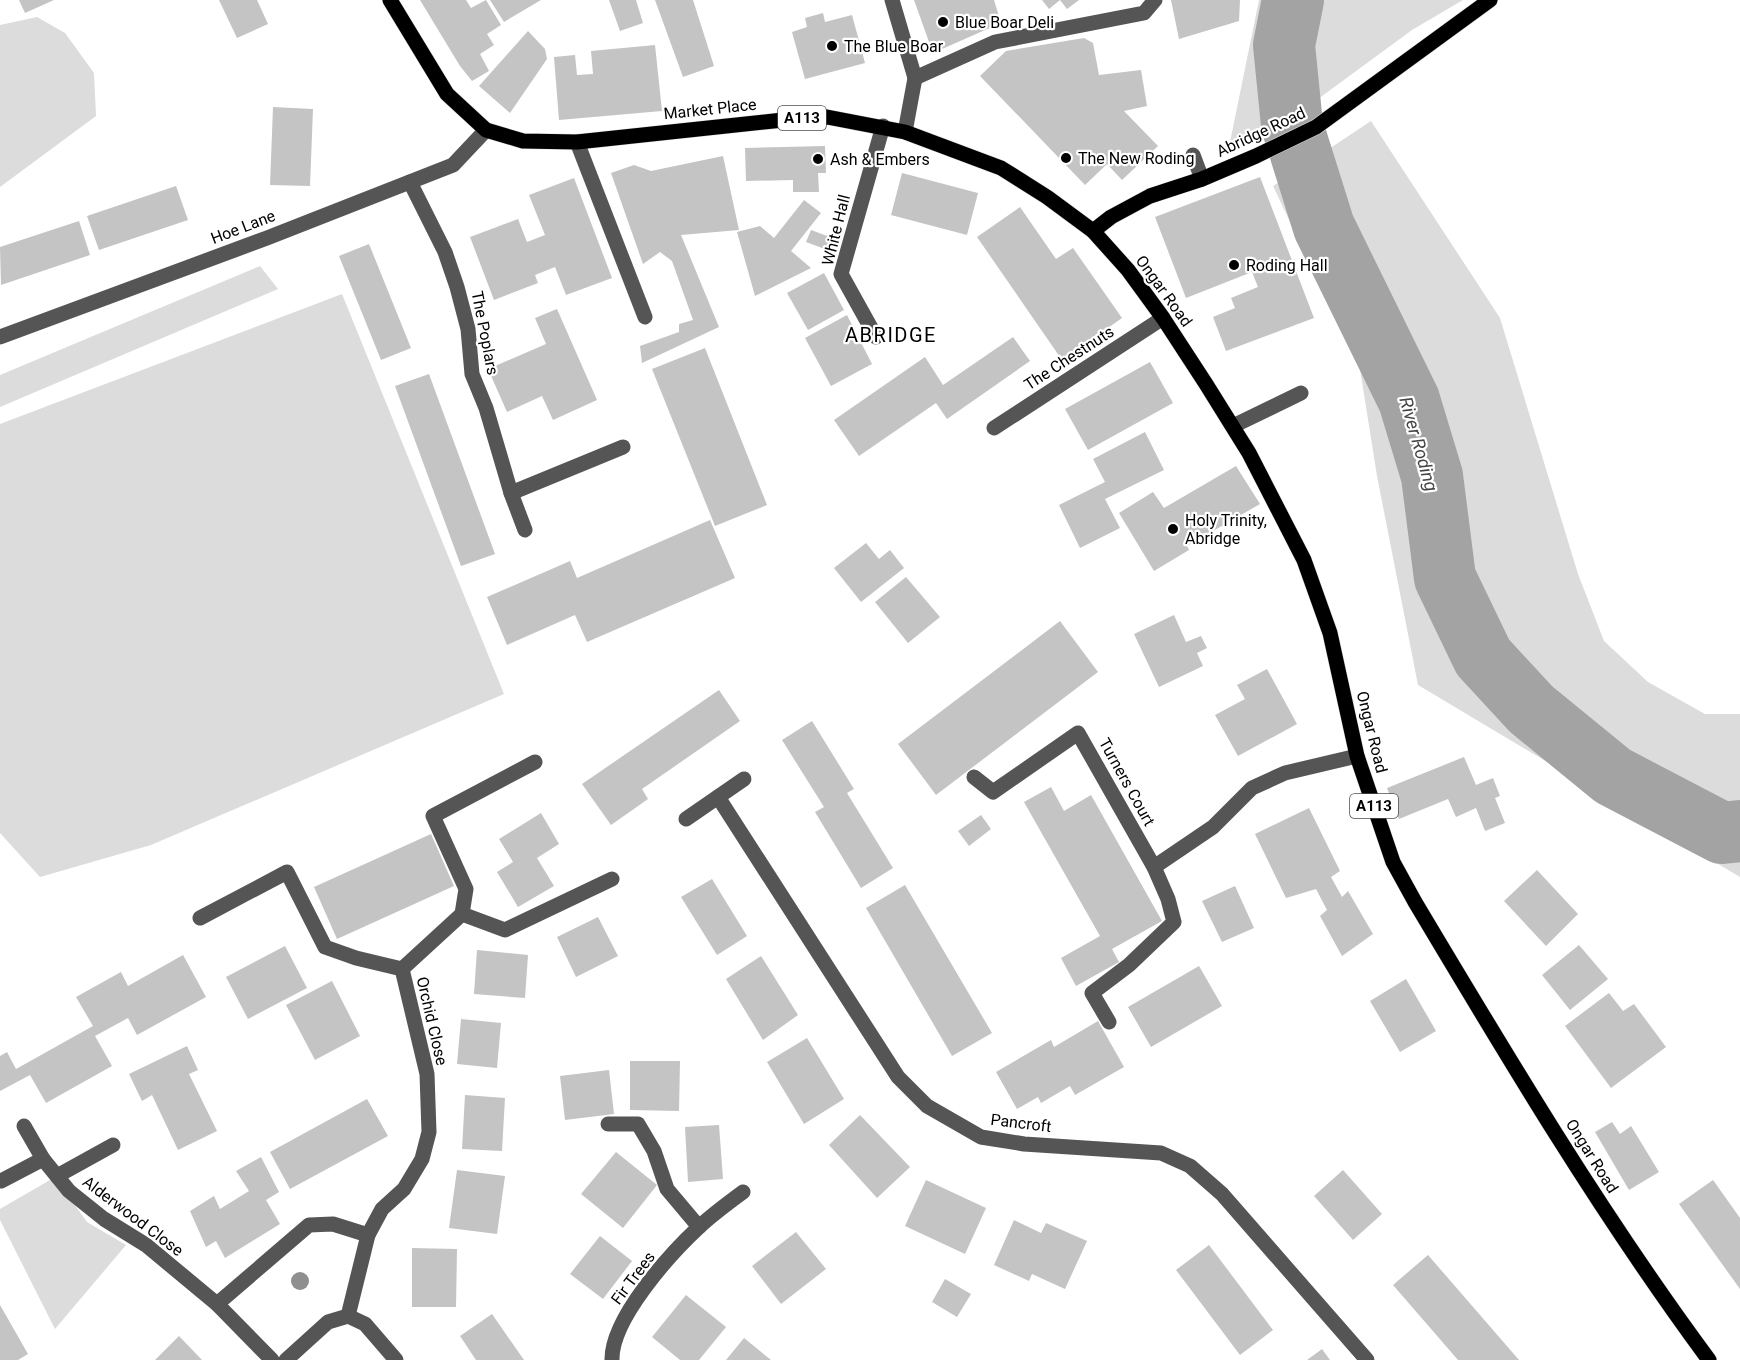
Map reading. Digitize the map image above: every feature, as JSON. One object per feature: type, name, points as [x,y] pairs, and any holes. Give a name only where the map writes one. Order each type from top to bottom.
[{"type":"main road","name":"A113","points":[[390,0],[447,94],[486,130]]},
{"type":"main road","name":"Abridge Road","points":[[1093,231],[1111,216],[1150,196],[1202,179],[1316,127],[1490,0]]},
{"type":"main road","name":"Market Place","points":[[486,130],[523,141],[549,143],[827,117],[883,126],[1001,168],[1047,197],[1093,231]]},
{"type":"main road","name":"Ongar Road","points":[[1093,231],[1128,270],[1163,318],[1233,426],[1276,502],[1305,560],[1330,633],[1358,756],[1394,862],[1415,902],[1614,1225],[1660,1294],[1709,1360]]},
{"type":"street","points":[[892,0],[915,78],[904,132]]},
{"type":"street","points":[[915,78],[994,42],[1144,13],[1155,0]]},
{"type":"street","name":"White Hall","points":[[876,337],[841,274],[883,126]]},
{"type":"street","name":"Hoe Lane","points":[[0,337],[256,242],[453,165],[486,130]]},
{"type":"street","points":[[577,142],[645,317]]},
{"type":"street","points":[[1193,155],[1202,179]]},
{"type":"street","name":"The Poplars","points":[[410,182],[445,252],[457,287],[468,329],[472,374],[486,408],[511,493],[525,530]]},
{"type":"street","name":"The Chestnuts","points":[[994,428],[1163,318]]},
{"type":"street","points":[[1233,426],[1301,393]]},
{"type":"street","points":[[511,493],[623,447]]},
{"type":"street","name":"Turners Court","points":[[974,777],[993,792],[1078,733],[1154,867],[1168,899],[1174,922],[1129,965],[1092,993],[1109,1022]]},
{"type":"street","points":[[1154,867],[1213,827],[1252,788],[1285,773],[1358,756]]},
{"type":"street","points":[[535,762],[433,816],[466,890],[462,914],[505,930],[612,879]]},
{"type":"street","points":[[686,819],[744,779]]},
{"type":"street","name":"Pancroft","points":[[718,797],[898,1077],[927,1106],[981,1137],[1024,1144],[1161,1153],[1191,1166],[1222,1194],[1367,1360]]},
{"type":"street","points":[[200,918],[287,872],[325,947],[356,958],[402,969]]},
{"type":"street","name":"Orchid Close","points":[[348,1316],[368,1234],[382,1209],[404,1189],[422,1159],[429,1132],[426,1074],[402,969],[462,914]]},
{"type":"street","points":[[608,1124],[638,1124],[654,1151],[667,1189],[699,1227]]},
{"type":"street","name":"Alderwood Close","points":[[24,1126],[43,1159],[69,1191],[104,1219],[146,1245],[217,1304],[272,1360]]},
{"type":"street","points":[[57,1176],[113,1145]]},
{"type":"street","points":[[1,1181],[43,1159]]},
{"type":"street","name":"Fir Trees","points":[[611,1360],[620,1327],[655,1274],[699,1227],[742,1192]]},
{"type":"street","points":[[217,1304],[309,1225],[333,1224],[368,1234]]},
{"type":"street","points":[[286,1360],[328,1322],[348,1316],[365,1324],[396,1360]]},
{"type":"shaded area","points":[[1259,0],[1463,0],[1412,30],[1318,99],[1229,147]]},
{"type":"shaded area","points":[[37,17],[65,33],[94,73],[96,116],[0,187],[0,25]]},
{"type":"shaded area","points":[[1371,121],[1500,318],[1578,574],[1604,641],[1648,682],[1705,714],[1740,714],[1740,877],[1418,685],[1377,476],[1360,369],[1273,186]]},
{"type":"shaded area","points":[[260,266],[278,289],[0,407],[0,375]]},
{"type":"shaded area","points":[[342,294],[504,694],[151,845],[40,877],[0,833],[0,424]]},
{"type":"shaded area","points":[[50,1180],[63,1189],[87,1222],[126,1245],[55,1329],[0,1220],[0,1209]]},
{"type":"building","points":[[19,0],[54,0],[25,13]]},
{"type":"building","points":[[219,0],[257,0],[268,24],[237,38]]},
{"type":"building","points":[[420,0],[466,0],[471,8],[486,0],[501,25],[487,34],[494,45],[480,54],[489,71],[472,81],[460,66]]},
{"type":"building","points":[[490,0],[541,0],[504,22]]},
{"type":"building","points":[[609,0],[636,0],[643,23],[620,31]]},
{"type":"building","points":[[655,0],[693,0],[714,66],[683,77]]},
{"type":"building","points":[[914,0],[994,0],[1001,23],[933,53]]},
{"type":"building","points":[[1042,0],[1060,0],[1049,9]]},
{"type":"building","points":[[1060,0],[1079,0],[1067,9]]},
{"type":"building","points":[[1171,0],[1240,0],[1239,21],[1179,39]]},
{"type":"building","points":[[823,13],[825,22],[852,15],[865,63],[805,79],[792,32],[807,27],[805,18]]},
{"type":"building","points":[[528,31],[545,49],[547,59],[510,113],[479,86]]},
{"type":"building","points":[[1084,38],[1093,43],[1099,75],[1141,70],[1147,106],[1124,111],[1158,146],[1122,180],[1107,164],[1085,185],[980,76],[1006,51]]},
{"type":"building","points":[[655,45],[662,111],[559,120],[554,57],[575,55],[577,75],[593,74],[591,51]]},
{"type":"building","points":[[273,107],[313,109],[310,186],[270,185]]},
{"type":"building","points":[[825,146],[826,173],[818,173],[819,192],[793,192],[793,180],[746,181],[745,148]]},
{"type":"building","points":[[723,156],[739,230],[681,235],[719,327],[642,363],[640,346],[679,332],[679,324],[693,320],[672,261],[660,252],[643,264],[611,173],[634,165],[651,171]]},
{"type":"building","points":[[902,173],[978,193],[967,235],[891,215]]},
{"type":"building","name":"Roding Hall","points":[[1260,177],[1314,318],[1226,351],[1213,317],[1235,308],[1231,298],[1258,287],[1252,272],[1186,298],[1155,217]]},
{"type":"building","points":[[574,178],[612,278],[566,295],[555,267],[535,275],[538,283],[494,300],[470,237],[518,219],[527,242],[545,235],[529,195]]},
{"type":"building","points":[[176,186],[188,220],[99,250],[87,216]]},
{"type":"building","points":[[804,200],[821,213],[791,251],[811,268],[755,296],[737,232],[760,226],[774,238]]},
{"type":"building","points":[[1020,207],[1056,259],[1073,248],[1122,318],[1062,360],[977,237]]},
{"type":"building","points":[[79,221],[90,255],[1,285],[0,247]]},
{"type":"building","points":[[811,230],[838,240],[833,252],[806,242]]},
{"type":"building","points":[[369,244],[411,348],[381,360],[339,256]]},
{"type":"building","points":[[824,273],[844,310],[808,330],[787,293]]},
{"type":"building","points":[[557,309],[597,400],[553,420],[542,396],[507,412],[488,369],[546,344],[535,318]]},
{"type":"building","points":[[847,315],[872,364],[831,386],[805,338]]},
{"type":"building","points":[[1013,337],[1030,361],[947,419],[936,403],[859,456],[834,420],[925,357],[943,385]]},
{"type":"building","points":[[705,348],[767,505],[715,526],[652,369]]},
{"type":"building","points":[[1150,362],[1173,403],[1088,450],[1065,409]]},
{"type":"building","points":[[429,374],[495,554],[461,566],[395,386]]},
{"type":"building","points":[[1145,432],[1164,470],[1105,499],[1120,528],[1080,548],[1059,505],[1105,482],[1093,459]]},
{"type":"building","name":"Holy Trinity, Abridge","points":[[1236,466],[1260,504],[1187,546],[1189,550],[1154,571],[1119,513],[1153,492],[1164,508]]},
{"type":"building","points":[[710,520],[735,578],[587,642],[575,615],[507,645],[487,597],[570,561],[577,578]]},
{"type":"building","points":[[866,543],[879,559],[890,550],[904,568],[861,602],[834,568]]},
{"type":"building","points":[[906,577],[940,617],[908,643],[875,602]]},
{"type":"building","points":[[1174,615],[1186,642],[1201,636],[1207,648],[1197,653],[1203,666],[1159,687],[1134,634]]},
{"type":"building","points":[[1060,621],[1098,672],[936,795],[898,744]]},
{"type":"building","points":[[1267,669],[1297,724],[1238,756],[1215,715],[1245,699],[1237,685]]},
{"type":"building","points":[[719,690],[740,721],[642,789],[648,799],[611,825],[582,784]]},
{"type":"building","points":[[812,721],[854,789],[847,793],[893,868],[861,888],[815,812],[824,807],[782,740]]},
{"type":"building","points":[[1464,757],[1476,785],[1493,778],[1500,796],[1495,798],[1505,823],[1485,831],[1476,808],[1456,817],[1448,799],[1399,819],[1387,788]]},
{"type":"building","points":[[1051,787],[1064,811],[1091,795],[1162,921],[1112,949],[1119,962],[1076,986],[1061,958],[1100,936],[1024,802]]},
{"type":"building","points":[[1309,808],[1340,871],[1331,877],[1342,897],[1348,891],[1373,934],[1342,956],[1320,916],[1327,910],[1316,889],[1286,898],[1255,834]]},
{"type":"building","points":[[541,813],[559,844],[537,858],[554,886],[518,907],[497,872],[513,862],[499,839]]},
{"type":"building","points":[[981,815],[991,829],[969,846],[958,831]]},
{"type":"building","points":[[431,834],[454,886],[337,939],[314,887]]},
{"type":"building","points":[[1537,870],[1578,914],[1546,946],[1504,901]]},
{"type":"building","points":[[712,879],[747,936],[717,955],[681,897]]},
{"type":"building","points":[[905,885],[992,1033],[952,1056],[866,908]]},
{"type":"building","points":[[1235,886],[1254,928],[1222,942],[1202,901]]},
{"type":"building","points":[[598,917],[618,956],[576,977],[557,937]]},
{"type":"building","points":[[1579,945],[1608,979],[1570,1010],[1542,975]]},
{"type":"building","points":[[285,946],[307,988],[248,1019],[226,977]]},
{"type":"building","points":[[477,950],[528,955],[525,998],[474,994]]},
{"type":"building","points":[[183,955],[206,997],[137,1035],[128,1018],[95,1036],[112,1066],[46,1103],[30,1075],[0,1091],[0,1056],[7,1052],[16,1069],[93,1026],[76,997],[121,972],[128,986]]},
{"type":"building","points":[[761,956],[798,1015],[763,1040],[726,979]]},
{"type":"building","points":[[1199,966],[1222,1006],[1151,1047],[1128,1007]]},
{"type":"building","points":[[1406,979],[1436,1031],[1400,1052],[1370,1001]]},
{"type":"building","points":[[332,981],[360,1036],[315,1060],[286,1005]]},
{"type":"building","points":[[1609,993],[1623,1011],[1634,1004],[1666,1047],[1611,1088],[1565,1026]]},
{"type":"building","points":[[461,1019],[501,1023],[497,1068],[457,1064]]},
{"type":"building","points":[[1098,1021],[1124,1067],[1075,1095],[1070,1086],[1041,1103],[1038,1097],[1017,1109],[996,1072],[1051,1040],[1054,1047]]},
{"type":"building","points":[[807,1038],[844,1099],[804,1124],[767,1062]]},
{"type":"building","points":[[187,1046],[198,1070],[189,1074],[217,1131],[178,1150],[152,1095],[142,1101],[129,1074]]},
{"type":"building","points":[[630,1061],[680,1061],[679,1111],[630,1110]]},
{"type":"building","points":[[609,1070],[614,1114],[565,1120],[560,1076]]},
{"type":"building","points":[[465,1095],[505,1098],[502,1151],[462,1149]]},
{"type":"building","points":[[367,1099],[388,1136],[290,1189],[270,1152]]},
{"type":"building","points":[[860,1115],[910,1167],[877,1198],[829,1145]]},
{"type":"building","points":[[1612,1122],[1620,1134],[1631,1126],[1659,1172],[1629,1190],[1595,1132]]},
{"type":"building","points":[[719,1125],[723,1179],[688,1182],[685,1127]]},
{"type":"building","points":[[616,1152],[657,1185],[623,1228],[581,1194]]},
{"type":"building","points":[[261,1157],[279,1192],[266,1200],[280,1224],[225,1258],[216,1241],[206,1247],[190,1211],[214,1196],[220,1209],[249,1191],[236,1171]]},
{"type":"building","points":[[457,1170],[505,1176],[497,1234],[449,1228]]},
{"type":"building","points":[[1343,1170],[1382,1214],[1353,1240],[1314,1196]]},
{"type":"building","points":[[926,1180],[986,1208],[965,1254],[905,1226]]},
{"type":"building","points":[[1713,1180],[1740,1218],[1740,1289],[1679,1204]]},
{"type":"building","points":[[1014,1220],[1041,1233],[1046,1223],[1087,1241],[1065,1289],[1032,1274],[1029,1281],[994,1265]]},
{"type":"building","points":[[796,1232],[826,1269],[781,1304],[752,1266]]},
{"type":"building","points":[[600,1236],[632,1261],[603,1299],[570,1274]]},
{"type":"building","points":[[1209,1245],[1273,1330],[1240,1355],[1176,1270]]},
{"type":"building","points":[[412,1248],[457,1249],[456,1307],[412,1307]]},
{"type":"building","points":[[1428,1255],[1519,1360],[1458,1360],[1393,1285]]},
{"type":"building","points":[[945,1279],[971,1294],[957,1317],[932,1302]]},
{"type":"building","points":[[686,1295],[726,1327],[699,1360],[680,1360],[652,1337]]},
{"type":"building","points":[[0,1305],[28,1354],[18,1360],[0,1360]]},
{"type":"building","points":[[492,1314],[524,1360],[476,1360],[460,1336]]},
{"type":"building","points":[[179,1336],[202,1360],[155,1360]]},
{"type":"building","points":[[744,1338],[771,1360],[726,1360]]},
{"type":"building","points":[[1322,1349],[1330,1360],[1307,1360]]},
{"type":"waterway","name":"River Roding","points":[[1293,0],[1284,45],[1292,125],[1324,227],[1409,400],[1432,476],[1445,578],[1483,657],[1531,709],[1613,776],[1722,833],[1740,831]]},
{"type":"place","name":"Blue Boar Deli","points":[[943,22]]},
{"type":"place","name":"The Blue Boar","points":[[832,46]]},
{"type":"place","name":"The New Roding","points":[[1066,158]]},
{"type":"place","name":"Ash & Embers","points":[[818,159]]},
{"type":"place","name":"Roding Hall","points":[[1234,265]]},
{"type":"place","name":"Holy Trinity, Abridge","points":[[1173,529]]},
{"type":"district","name":"ABRIDGE","points":[[891,335]]}]
